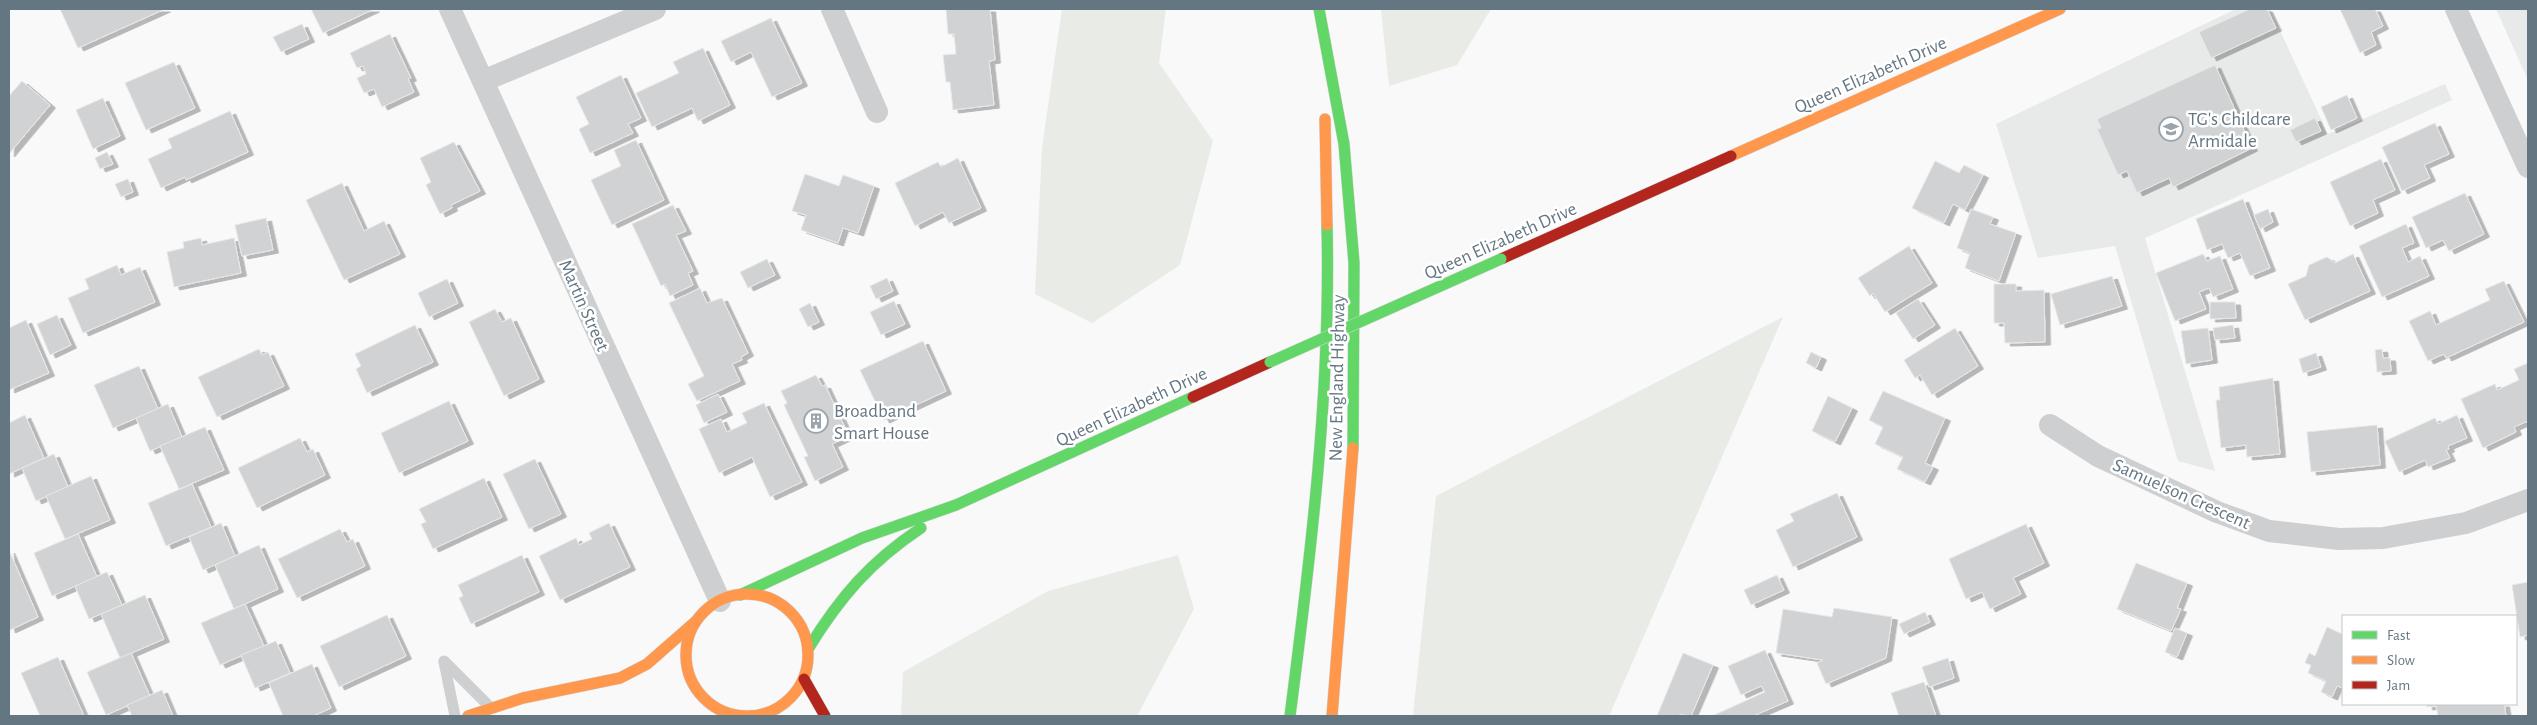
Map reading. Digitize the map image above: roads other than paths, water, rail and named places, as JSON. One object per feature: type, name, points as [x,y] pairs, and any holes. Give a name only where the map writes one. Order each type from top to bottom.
[{"type":"main road","name":"New England Highway","points":[[1318,9],[1344,144],[1354,263],[1354,459],[1332,716]]},
{"type":"main road","name":"Queen Elizabeth Drive","points":[[730,598],[862,538],[956,505],[1270,362],[2060,9]]},
{"type":"main road","name":"New England Highway","points":[[1290,716],[1306,595],[1323,416],[1328,248],[1323,42]]},
{"type":"main road","name":"Queen Elizabeth Drive","points":[[808,648],[847,589],[873,562],[956,505]]},
{"type":"main road","points":[[468,716],[490,707],[523,698],[620,678],[647,664],[708,609],[730,598],[764,597],[785,607],[796,619],[804,633],[808,648],[804,679],[795,693],[784,704],[762,714],[708,715]]},
{"type":"main road","points":[[698,620],[690,634],[686,650],[687,666],[692,682],[701,695],[713,706],[734,715]]},
{"type":"main road","points":[[804,679],[825,716]]},
{"type":"street","name":"Martin Street","points":[[450,9],[730,598]]},
{"type":"street","points":[[483,81],[655,9]]},
{"type":"street","points":[[832,9],[877,112]]},
{"type":"street","points":[[2456,9],[2528,167]]},
{"type":"street","name":"Samuelson Crescent","points":[[2050,425],[2098,456],[2217,512],[2269,531],[2339,539],[2382,538],[2466,523],[2528,500]]},
{"type":"lane","points":[[455,716],[444,662],[490,707]]},
{"type":"place","name":"TG's Childcare Armidale","points":[[2171,129]]},
{"type":"place","name":"Broadband Smart House","points":[[816,421]]}]
